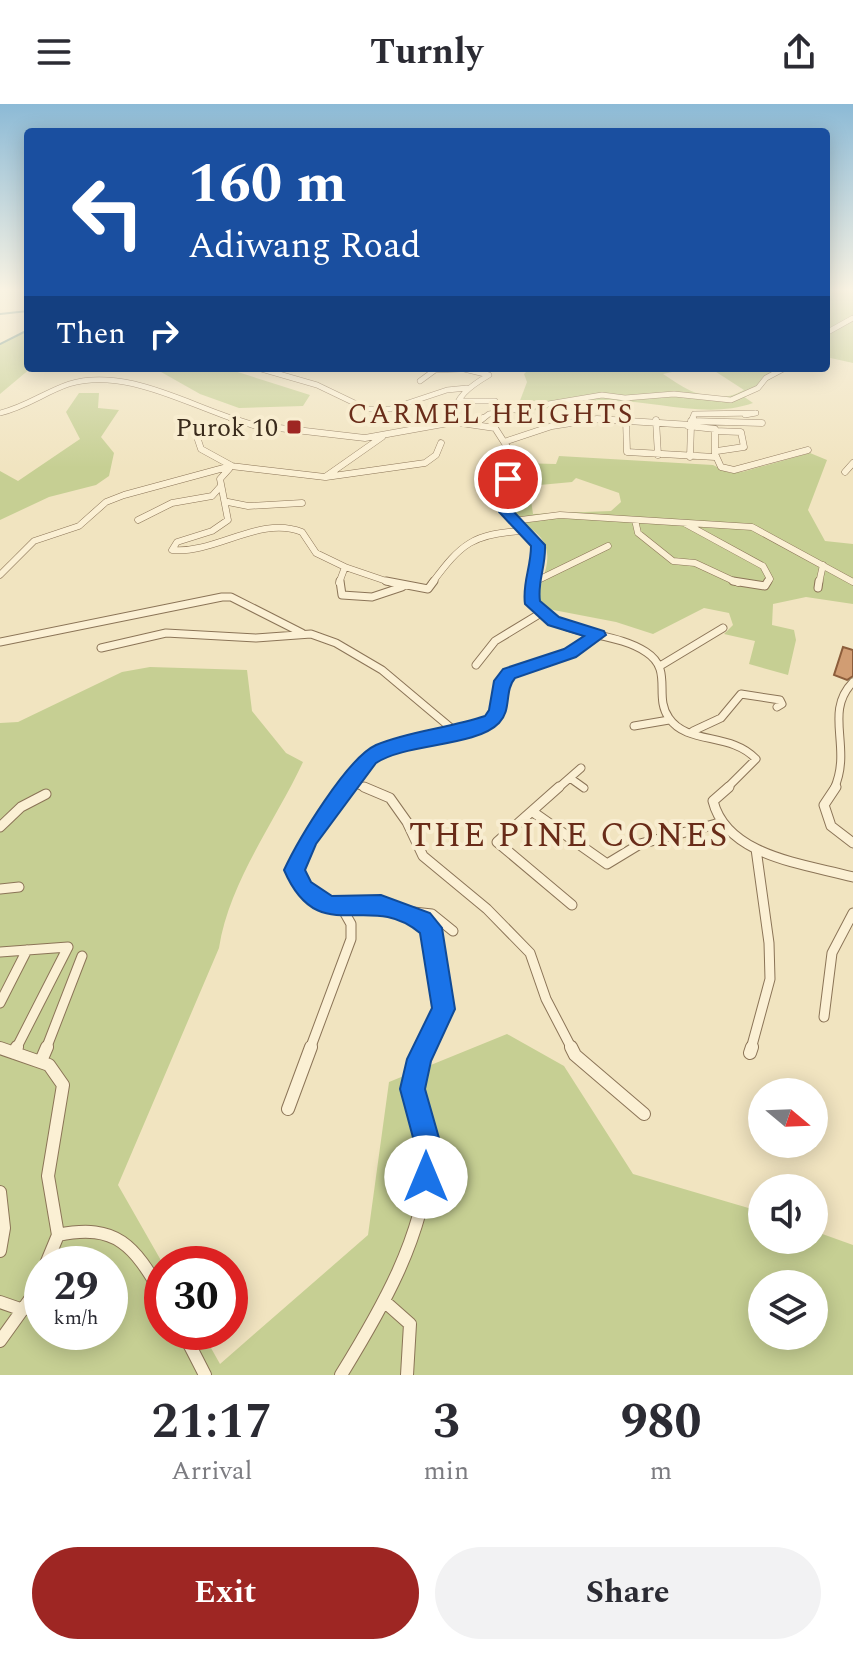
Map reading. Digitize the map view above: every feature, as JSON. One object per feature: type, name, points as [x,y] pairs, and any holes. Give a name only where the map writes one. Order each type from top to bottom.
[{"type":"street","points":[[266,372],[276,377],[318,385],[364,410],[401,406],[447,389],[467,388],[486,379],[489,373],[483,372]]},
{"type":"street","points":[[420,381],[432,372]]},
{"type":"street","points":[[478,422],[487,415],[592,396],[674,394],[731,400],[758,388],[766,378],[777,372]]},
{"type":"street","points":[[0,413],[22,408],[69,384],[104,379],[161,390],[240,423],[382,437],[454,422],[478,422],[495,428],[505,439],[514,461],[505,502],[506,512],[526,531],[539,553],[530,599],[541,613],[637,647],[660,666],[665,676],[665,711],[669,720],[690,732],[745,746],[756,759],[754,765],[716,794],[713,808],[720,823],[756,849],[853,877]]},
{"type":"street","points":[[454,422],[453,412],[467,388]]},
{"type":"street","points":[[461,401],[495,401]]},
{"type":"street","points":[[505,439],[597,419],[691,424],[764,425],[750,411],[745,415],[694,414],[691,424],[690,457]]},
{"type":"street","points":[[626,419],[625,451],[690,457],[744,447],[741,432],[715,431],[691,424]]},
{"type":"street","points":[[656,420],[658,455]]},
{"type":"street","points":[[240,423],[207,431],[197,437],[201,449],[235,466],[325,477],[413,466],[432,459],[441,443]]},
{"type":"street","points":[[715,431],[716,453],[721,467],[734,470],[808,450]]},
{"type":"street","points":[[325,477],[382,437]]},
{"type":"street","points":[[845,472],[853,463]]},
{"type":"street","points":[[138,520],[172,503],[212,496],[220,487],[222,474],[235,466]]},
{"type":"street","points":[[0,575],[34,541],[79,526],[106,502],[235,466]]},
{"type":"street","points":[[220,487],[228,502],[229,518],[225,524],[177,542],[172,550],[215,546],[266,529],[287,528],[302,531],[315,553],[402,587]]},
{"type":"street","points":[[228,502],[248,506],[302,503]]},
{"type":"street","points":[[513,521],[550,515],[762,530],[853,582]]},
{"type":"street","points":[[635,520],[638,533],[673,561],[695,563],[741,585],[765,586],[770,579],[763,566],[685,524]]},
{"type":"street","points":[[345,567],[338,587],[344,596],[372,597],[402,587],[432,587],[453,554],[491,532],[526,531]]},
{"type":"street","points":[[531,584],[608,546]]},
{"type":"street","points":[[818,588],[823,565]]},
{"type":"street","points":[[0,642],[160,609],[180,609],[218,596],[231,597],[303,633],[322,637],[382,670],[457,733]]},
{"type":"street","points":[[476,665],[481,656],[514,628],[541,613]]},
{"type":"street","points":[[660,666],[723,628]]},
{"type":"street","points":[[101,648],[166,633],[256,638],[303,633]]},
{"type":"street","points":[[341,1375],[384,1301],[407,1244],[426,1177],[428,1145],[413,1089],[414,1074],[444,1009],[431,928],[400,911],[372,903],[342,908],[312,896],[297,880],[295,870],[308,839],[360,768],[381,750],[457,733],[495,718],[500,689],[509,673],[570,653],[598,635]]},
{"type":"street","points":[[853,682],[845,689],[841,703],[849,759],[842,778],[824,805],[831,826],[853,843]]},
{"type":"street","points":[[690,732],[721,718],[741,694],[780,700],[782,704],[777,707]]},
{"type":"street","points":[[634,726],[669,720]]},
{"type":"street","points":[[572,905],[497,842],[581,768]]},
{"type":"street","points":[[570,778],[584,788]]},
{"type":"street","points":[[351,782],[390,798],[407,822],[423,856],[487,909],[530,953],[546,999],[575,1055],[644,1114]]},
{"type":"street","points":[[0,827],[21,807],[46,794]]},
{"type":"street","points":[[533,812],[607,864],[612,864],[640,844],[720,823]]},
{"type":"street","points":[[750,1053],[770,979],[769,943],[756,849]]},
{"type":"street","points":[[0,889],[19,887]]},
{"type":"street","points":[[288,1109],[351,939],[351,924],[342,908]]},
{"type":"street","points":[[400,911],[419,909],[441,916],[453,931]]},
{"type":"street","points":[[824,1017],[831,1001],[832,953],[847,935],[853,913]]},
{"type":"street","points":[[0,952],[68,947],[14,1053]]},
{"type":"street","points":[[0,1003],[27,950]]},
{"type":"street","points":[[41,1061],[82,956]]},
{"type":"street","points":[[0,1048],[41,1061],[60,1076],[64,1088],[60,1129],[48,1171],[58,1235],[53,1246]]},
{"type":"street","points":[[0,1192],[1,1211],[6,1222],[0,1251]]},
{"type":"street","points":[[58,1235],[92,1229],[106,1231],[132,1246],[144,1265]]},
{"type":"street","points":[[384,1301],[410,1324],[407,1375]]},
{"type":"street","points":[[0,1302],[23,1310],[0,1341]]},
{"type":"street","points":[[192,1350],[205,1375]]},
{"type":"green space","points":[[0,349],[24,349],[26,372],[0,394]]},
{"type":"green space","points":[[830,349],[853,349],[853,363],[830,358]]},
{"type":"green space","points":[[161,372],[238,372],[310,395],[303,406],[239,408],[200,394]]},
{"type":"green space","points":[[672,372],[663,374],[702,395],[722,397],[744,390],[716,372],[782,372],[743,396],[753,403],[736,408],[701,409],[613,401],[515,414],[527,382],[524,374]]},
{"type":"green space","points":[[79,393],[99,393],[98,408],[119,410],[101,437],[114,453],[109,476],[96,485],[49,497],[0,520],[0,471],[18,481],[80,439],[66,412]]},
{"type":"green space","points":[[810,453],[827,460],[808,510],[825,541],[853,544],[853,604],[806,597],[773,604],[772,625],[794,630],[796,640],[788,675],[749,664],[755,641],[724,634],[733,625],[729,613],[704,608],[653,634],[616,622],[543,608],[539,594],[547,553],[543,541],[512,512],[508,501],[509,485],[517,463],[556,464],[559,456],[713,465],[730,473]],"holes":[[[576,478],[619,493],[621,502],[611,511],[533,514],[529,486],[572,482]]]},
{"type":"green space","points":[[150,667],[247,670],[252,711],[286,753],[303,762],[232,900],[219,948],[118,1185],[153,1246],[144,1246],[144,1350],[212,1350],[220,1364],[236,1350],[248,1350],[248,1340],[368,1235],[389,1082],[507,1034],[564,1066],[633,1174],[748,1208],[748,1254],[828,1254],[828,1236],[853,1245],[853,1375],[0,1375],[0,723],[18,722],[122,672]]},
{"type":"building","points":[[843,647],[853,650],[853,676],[847,680],[834,675]]},
{"type":"place","name":"Purok 10","points":[[294,427]]},
{"type":"district","name":"CARMEL HEIGHTS","points":[[491,413]]},
{"type":"district","name":"THE PINE CONES","points":[[569,834]]},
{"type":"route","points":[[426,1177],[428,1145],[413,1089],[419,1059],[444,1009],[431,928],[422,920],[372,903],[342,908],[327,905],[303,888],[295,870],[297,859],[308,839],[370,758],[381,750],[457,733],[491,721],[497,715],[505,676],[522,667],[570,653],[598,635],[554,621],[532,604],[530,587],[538,569],[538,545],[506,512],[508,479]]}]
